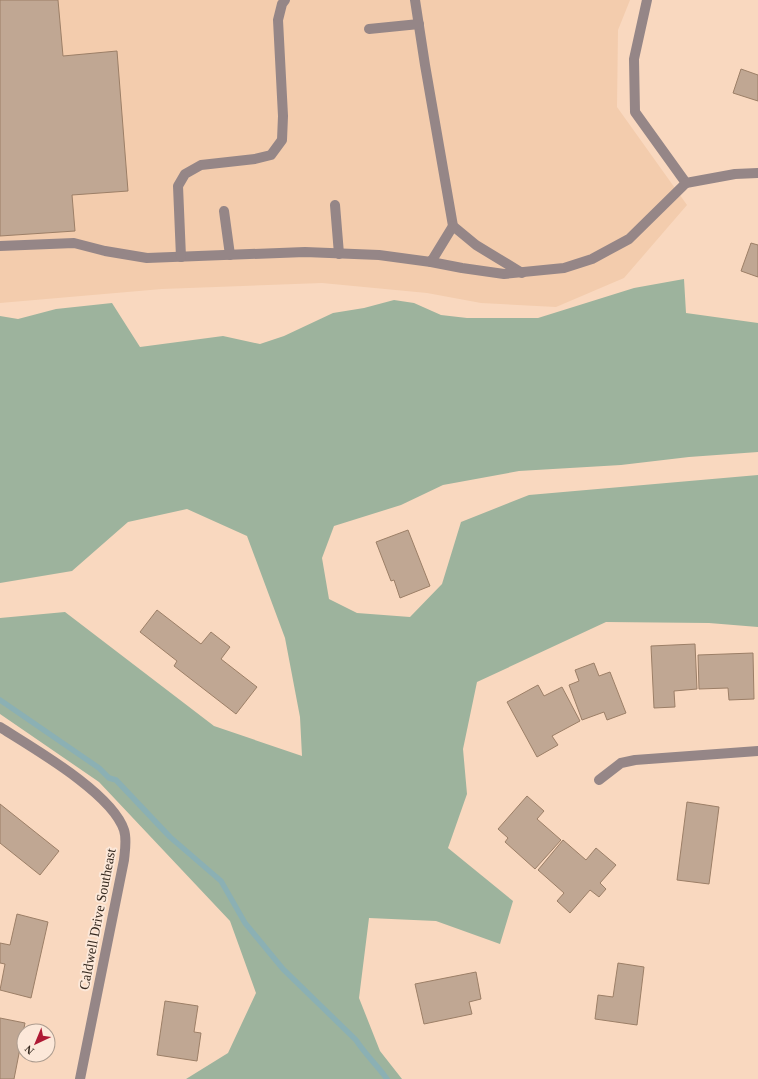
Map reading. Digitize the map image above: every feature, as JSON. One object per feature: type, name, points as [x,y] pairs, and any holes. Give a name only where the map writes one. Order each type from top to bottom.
[{"type":"street","points":[[181,257],[178,186],[185,174],[201,165],[255,159],[271,155],[282,140],[283,116],[278,20],[282,4],[285,0]]},
{"type":"street","points":[[415,0],[452,226],[431,262]]},
{"type":"street","points":[[647,0],[634,59],[635,112],[686,183]]},
{"type":"street","points":[[369,29],[419,24]]},
{"type":"street","points":[[0,246],[74,243],[105,251],[147,258],[305,252],[379,255],[504,274],[522,273],[564,268],[592,259],[629,238],[686,183],[736,174],[758,173]]},
{"type":"street","points":[[335,205],[339,254]]},
{"type":"street","points":[[224,211],[230,255]]},
{"type":"street","points":[[452,226],[476,245],[522,273]]},
{"type":"street","name":"Caldwell Drive Southeast","points":[[0,727],[67,771],[105,803],[119,819],[124,831],[126,843],[124,860],[80,1079]]},
{"type":"street","points":[[599,780],[621,763],[635,760],[758,751]]},
{"type":"shaded area","points":[[0,0],[630,0],[618,30],[617,107],[687,205],[624,278],[556,307],[481,303],[427,293],[322,283],[162,289],[0,303]]},
{"type":"green space","points":[[684,279],[686,313],[758,323],[758,452],[689,457],[621,465],[519,471],[443,485],[401,505],[334,526],[322,558],[329,599],[357,613],[410,617],[442,584],[461,522],[529,495],[758,475],[758,627],[709,623],[606,622],[477,682],[463,749],[467,794],[448,848],[513,901],[500,944],[436,921],[369,918],[359,998],[380,1051],[402,1079],[186,1079],[228,1053],[256,993],[230,921],[99,782],[0,714],[0,618],[65,612],[214,726],[302,756],[300,717],[285,638],[247,536],[187,509],[128,522],[72,571],[0,583],[0,316],[18,319],[56,309],[112,303],[140,347],[223,336],[260,344],[284,336],[333,313],[364,308],[394,300],[414,303],[441,315],[467,318],[538,318],[634,288]]},
{"type":"building","points":[[0,0],[58,0],[63,56],[117,51],[128,191],[72,195],[75,231],[0,236]]},
{"type":"building","points":[[741,69],[758,75],[758,101],[733,93]]},
{"type":"building","points":[[751,243],[758,245],[758,277],[741,271]]},
{"type":"building","points":[[408,530],[430,586],[400,598],[394,580],[391,581],[376,542]]},
{"type":"building","points":[[157,610],[201,644],[211,632],[230,647],[221,659],[257,687],[236,714],[174,666],[177,661],[140,632]]},
{"type":"building","points":[[695,644],[697,689],[674,691],[675,707],[654,708],[651,646]]},
{"type":"building","points":[[753,653],[754,699],[729,700],[728,688],[699,689],[698,655]]},
{"type":"building","points":[[594,663],[599,676],[610,672],[626,713],[607,720],[604,712],[582,720],[569,685],[579,681],[575,670]]},
{"type":"building","points":[[538,685],[544,696],[562,687],[580,721],[552,736],[558,745],[537,757],[507,702]]},
{"type":"building","points":[[527,796],[544,811],[537,819],[561,840],[535,869],[505,842],[508,838],[498,829]]},
{"type":"building","points":[[687,802],[719,807],[709,884],[677,880]]},
{"type":"building","points":[[0,804],[59,851],[40,875],[0,843]]},
{"type":"building","points":[[563,840],[586,860],[596,848],[616,865],[600,883],[606,889],[599,897],[590,890],[570,913],[557,901],[564,893],[538,870]]},
{"type":"building","points":[[17,914],[48,922],[31,998],[0,990],[5,964],[0,963],[0,943],[10,945]]},
{"type":"building","points":[[618,963],[644,967],[637,1025],[595,1019],[598,995],[613,997]]},
{"type":"building","points":[[476,972],[481,999],[469,1002],[472,1014],[424,1024],[415,984]]},
{"type":"building","points":[[165,1001],[198,1006],[194,1032],[201,1033],[197,1061],[157,1055]]},
{"type":"building","points":[[0,1018],[25,1023],[16,1023],[17,1063],[14,1079],[0,1079]]},
{"type":"waterway","points":[[0,700],[99,768],[109,778],[116,780],[170,837],[221,881],[245,923],[283,969],[356,1040],[387,1079]]}]
